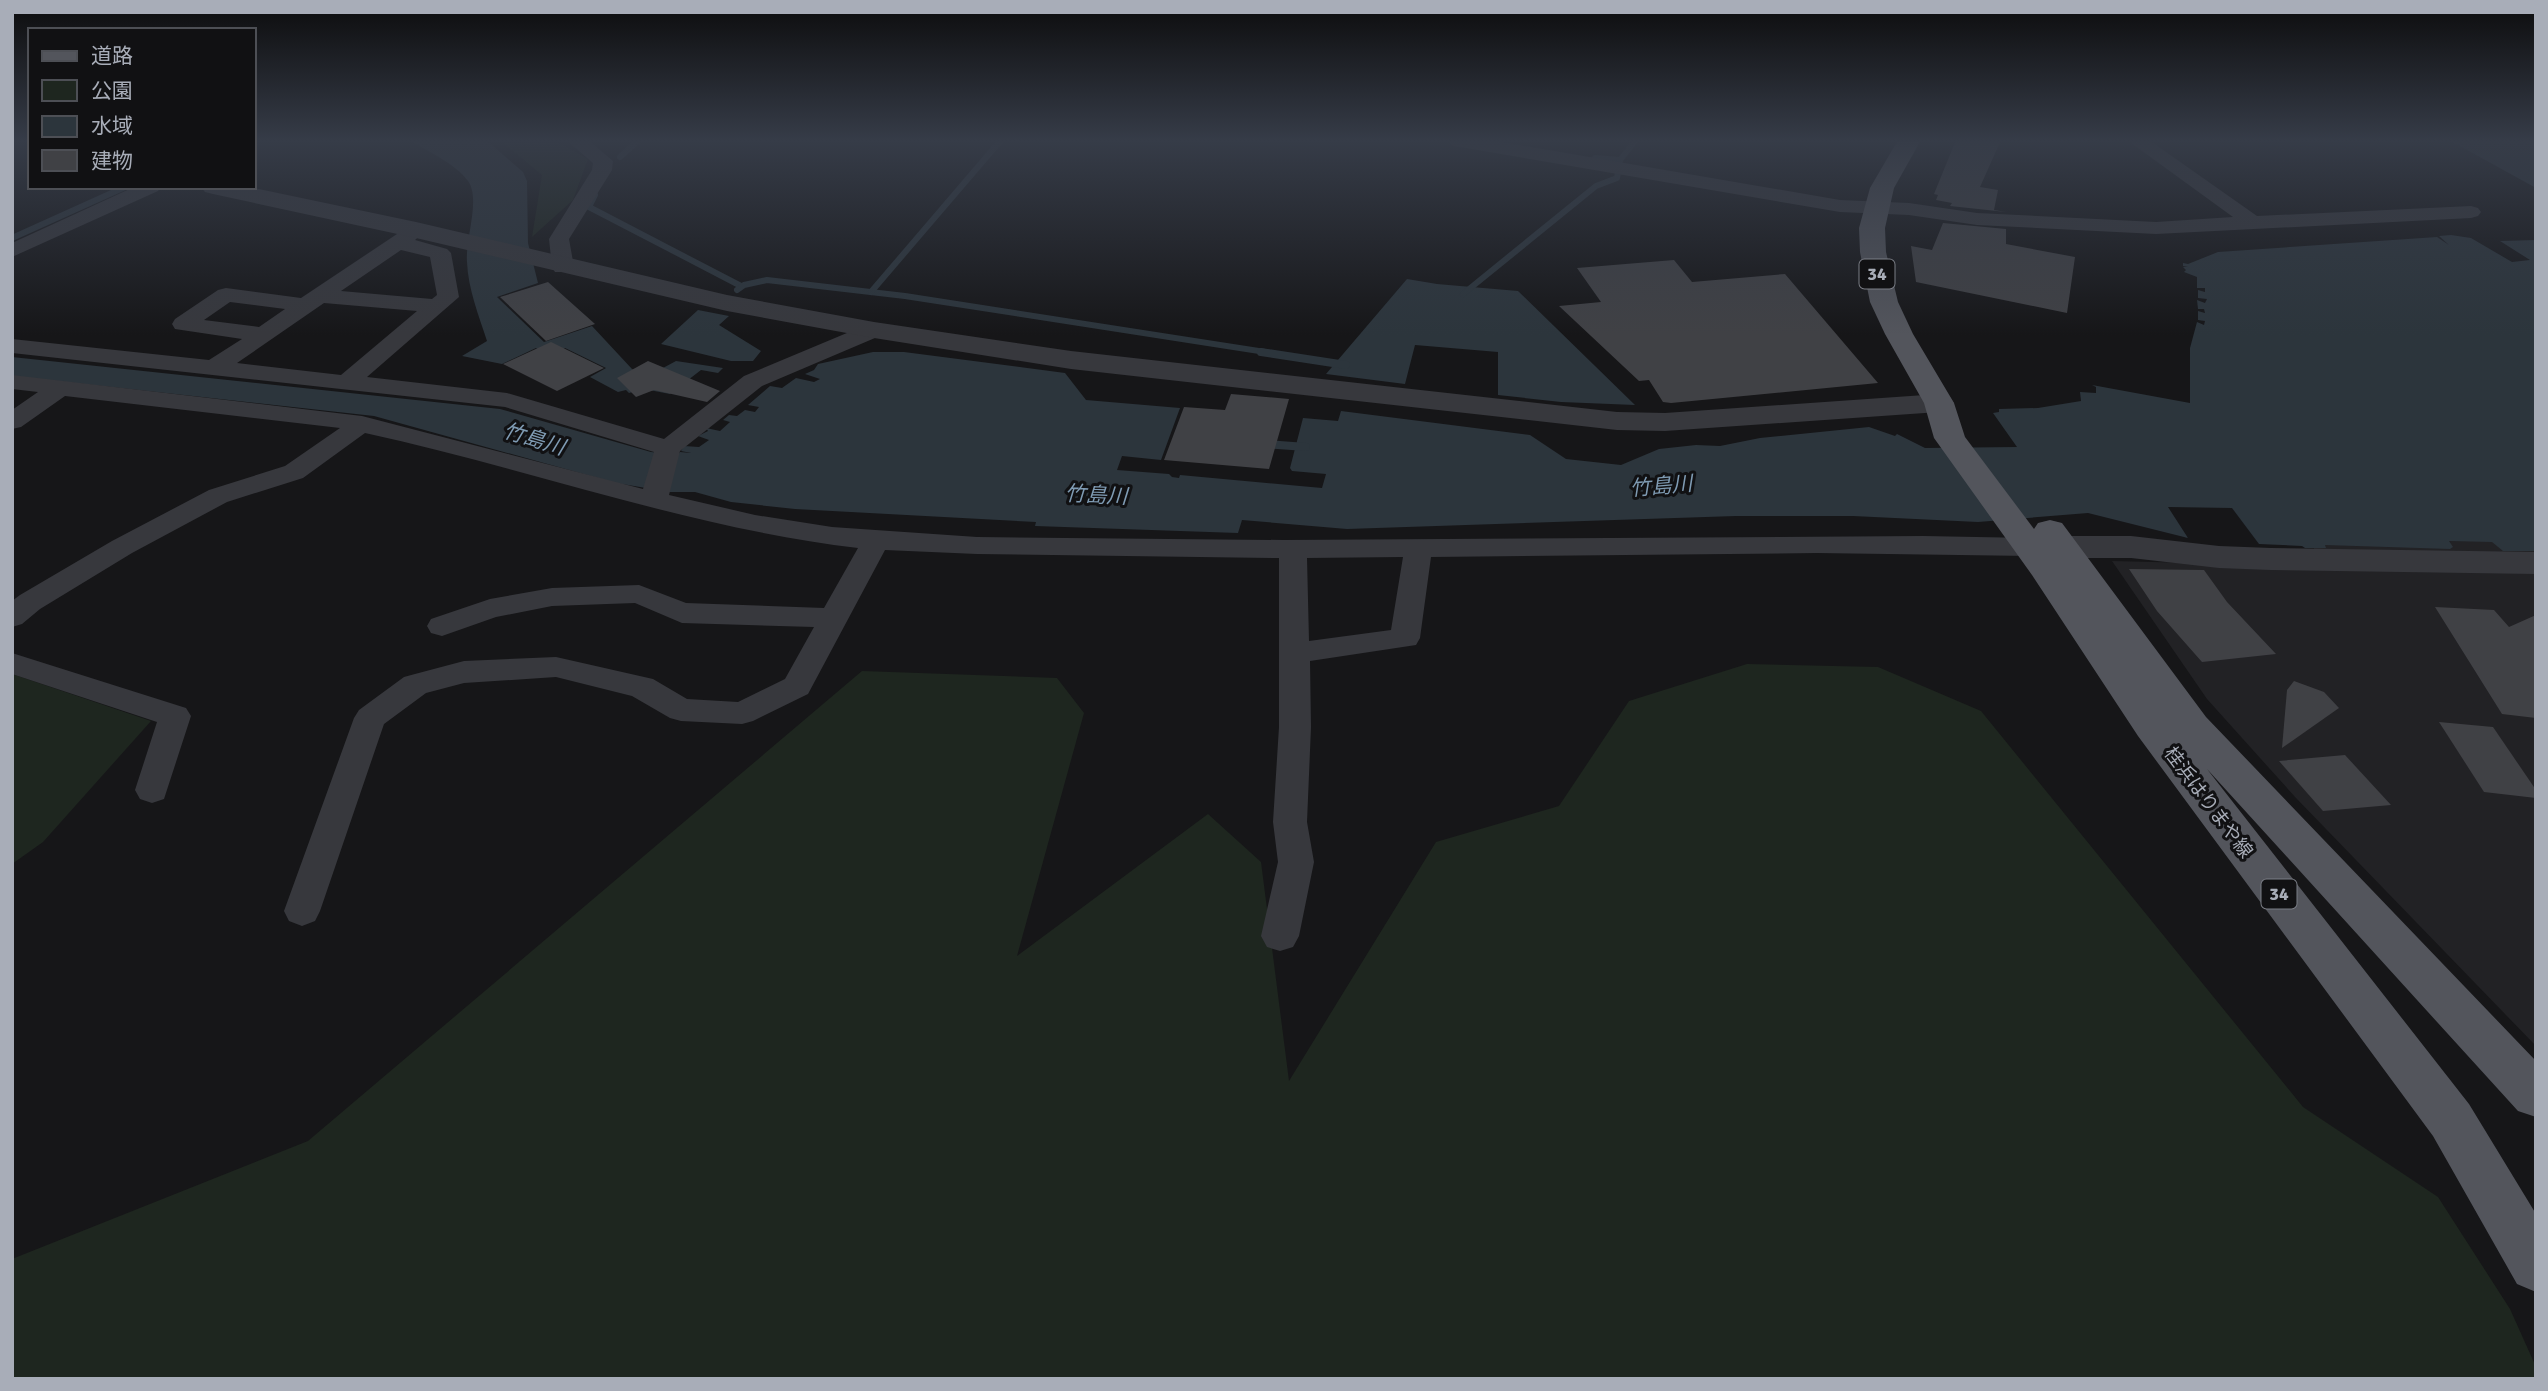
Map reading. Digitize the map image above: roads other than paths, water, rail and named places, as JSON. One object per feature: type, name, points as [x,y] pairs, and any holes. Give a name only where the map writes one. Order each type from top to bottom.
[{"type":"main road","name":"桂浜はりまや線","points":[[1876,207],[1872,228],[1873,252],[1884,302],[1899,334],[1939,403],[1950,438],[1972,445],[2039,537],[2192,727],[2536,1095]]},
{"type":"main road","name":"桂浜はりまや線","points":[[2039,537],[2152,726],[2451,1120],[2536,1265]]},
{"type":"street","points":[[12,251],[112,205]]},
{"type":"street","points":[[283,205],[408,237],[440,253],[448,297],[348,381]]},
{"type":"street","points":[[557,265],[559,239],[580,205]]},
{"type":"street","points":[[1834,205],[1909,209],[1976,219],[2155,228],[2472,212]]},
{"type":"street","points":[[2228,205],[2253,222]]},
{"type":"street","points":[[214,368],[260,334],[408,237],[451,238],[727,303],[874,330],[1071,359],[1606,420],[1665,422],[1939,403]]},
{"type":"street","points":[[260,334],[183,324],[226,295],[437,306]]},
{"type":"street","points":[[655,497],[666,451],[752,381],[837,343],[874,330]]},
{"type":"street","points":[[12,346],[520,402],[666,451]]},
{"type":"street","points":[[12,382],[362,424],[602,488],[655,497],[766,526],[924,544],[1293,550],[1839,544],[2039,537],[2219,557],[2536,563]]},
{"type":"street","points":[[12,422],[60,388]]},
{"type":"street","points":[[12,617],[30,602],[122,547],[218,496],[294,472],[362,424]]},
{"type":"street","points":[[302,911],[370,718],[415,685],[464,672],[556,667],[642,687],[681,710],[742,713],[797,686],[876,540]]},
{"type":"street","points":[[1294,653],[1405,638],[1418,549]]},
{"type":"street","points":[[1280,936],[1296,862],[1290,822],[1295,727],[1293,550]]},
{"type":"street","points":[[442,626],[490,609],[552,597],[639,594],[682,613],[834,618]]},
{"type":"street","points":[[12,663],[175,716],[152,790]]},
{"type":"water","points":[[473,205],[527,205],[528,243],[538,283],[497,297],[544,342],[592,326],[632,369],[648,376],[676,361],[723,368],[718,373],[701,370],[670,394],[644,389],[629,393],[626,390],[618,392],[590,377],[606,368],[565,348],[549,356],[536,348],[502,364],[462,356],[487,341],[469,282],[467,253]]},
{"type":"water","name":"竹島川","points":[[2439,236],[2471,238],[2512,262],[2530,260],[2500,241],[2536,240],[2536,551],[2503,551],[2492,542],[2449,541],[2453,547],[2450,549],[2325,545],[2326,548],[2305,548],[2259,544],[2232,508],[2168,507],[2188,538],[2088,513],[1978,522],[1853,516],[1736,516],[1347,529],[1242,520],[1238,533],[1035,526],[1036,522],[795,509],[731,502],[695,492],[670,492],[616,483],[374,416],[12,376],[12,357],[500,409],[651,452],[678,455],[680,452],[691,453],[681,451],[684,446],[699,447],[709,440],[698,436],[708,431],[706,428],[720,431],[730,422],[723,420],[729,415],[737,416],[745,410],[755,412],[759,407],[748,405],[770,386],[782,388],[796,378],[814,382],[820,379],[805,374],[814,370],[818,364],[873,352],[904,352],[1065,373],[1086,400],[1180,408],[1161,460],[1122,456],[1117,470],[1169,474],[1179,478],[1180,475],[1322,488],[1326,474],[1292,471],[1290,468],[1303,418],[1338,421],[1341,411],[1530,435],[1566,459],[1621,465],[1659,449],[1696,445],[1720,446],[1760,438],[1869,427],[1895,436],[1897,434],[1925,448],[2017,447],[1993,413],[1999,412],[1999,409],[2038,408],[2081,401],[2080,392],[2096,393],[2096,387],[2092,385],[2190,403],[2190,348],[2197,322],[2204,325],[2205,321],[2198,320],[2198,311],[2205,313],[2204,309],[2198,309],[2197,300],[2205,303],[2207,299],[2198,298],[2198,290],[2205,292],[2205,288],[2197,288],[2197,277],[2184,272],[2186,270],[2183,267],[2188,267],[2183,266],[2183,263],[2188,264],[2218,252],[2437,237],[2449,245]]},
{"type":"water","points":[[1407,279],[1518,291],[1635,405],[1561,402],[1498,395],[1498,352],[1415,345],[1405,384],[1326,374]]},
{"type":"water","points":[[698,310],[729,316],[719,325],[761,351],[753,361],[731,361],[661,344]]},
{"type":"waterway","points":[[12,238],[85,205]]},
{"type":"waterway","points":[[590,205],[589,207],[741,286]]},
{"type":"waterway","points":[[871,292],[945,205]]},
{"type":"waterway","points":[[1463,294],[1573,205]]},
{"type":"waterway","points":[[737,290],[744,285],[767,280],[905,296],[1272,353]]},
{"type":"waterway","points":[[1261,352],[1346,365]]},
{"type":"waterway","points":[[1265,444],[1306,447]]}]
